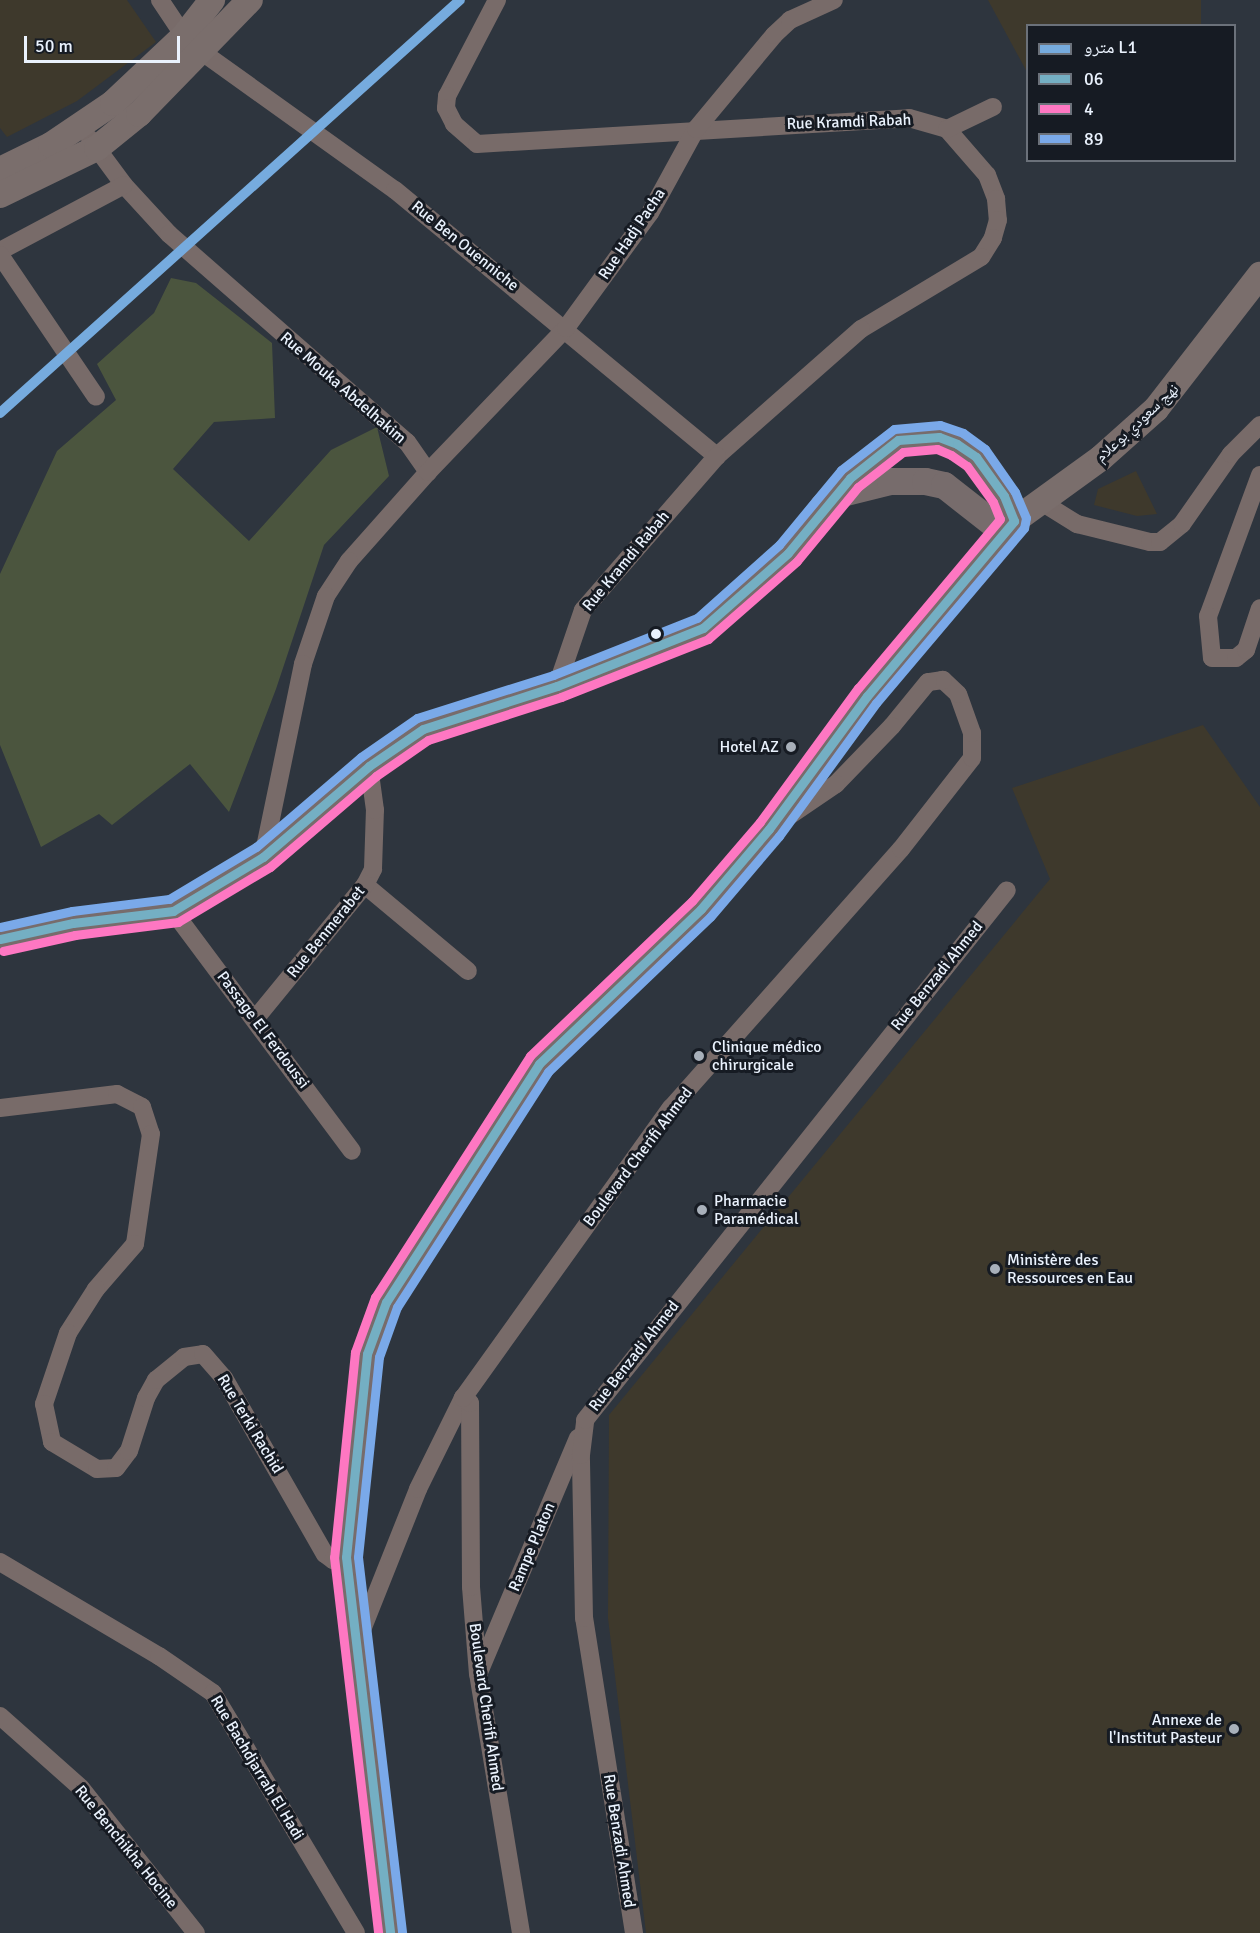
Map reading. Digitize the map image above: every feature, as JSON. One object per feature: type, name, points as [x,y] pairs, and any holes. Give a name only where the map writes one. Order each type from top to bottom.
[{"type":"main road","points":[[0,195],[97,148],[139,114],[193,44],[212,0]]},
{"type":"main road","points":[[0,170],[81,127],[250,0]]},
{"type":"main road","name":"نهج سعودي بوعلام","points":[[1003,535],[1040,501],[1101,458],[1156,410],[1260,275]]},
{"type":"main road","points":[[0,939],[73,923],[173,911],[263,857],[369,766],[423,729],[557,686],[703,628],[788,554],[833,496],[867,462],[898,440],[939,437],[976,457],[998,486],[1003,535],[867,696],[769,829],[701,909],[539,1064],[386,1302],[367,1354],[346,1557],[390,1933]]},
{"type":"main road","points":[[833,496],[907,479],[944,485],[1003,535]]},
{"type":"street","points":[[160,0],[193,44]]},
{"type":"street","name":"Rue Kramdi Rabah","points":[[497,0],[447,96],[450,116],[470,141],[484,146],[696,129],[909,118],[947,129],[987,175],[996,199],[998,220],[993,238],[981,257],[861,329],[717,456],[583,610],[557,686]]},
{"type":"street","name":"Rue Hadj Pacha","points":[[428,472],[566,328],[650,213],[696,129],[774,35],[790,20],[834,0]]},
{"type":"street","name":"Rue Ben Ouenniche","points":[[193,44],[395,190],[566,328],[717,456]]},
{"type":"street","points":[[947,129],[993,107]]},
{"type":"street","name":"Rue Mouka Abdelhakim","points":[[81,127],[124,185],[169,234],[407,442],[428,472]]},
{"type":"street","points":[[0,251],[124,185]]},
{"type":"street","points":[[0,255],[96,397]]},
{"type":"street","points":[[1040,501],[1077,524],[1150,543],[1160,542],[1182,524],[1230,454],[1260,425]]},
{"type":"street","points":[[263,857],[303,664],[326,596],[349,561],[428,472]]},
{"type":"street","points":[[1260,475],[1208,616],[1212,658],[1236,658],[1246,650],[1260,608]]},
{"type":"street","name":"Boulevard Cherifi Ahmed","points":[[521,1933],[478,1674],[471,1587],[470,1403],[463,1398],[671,1108],[900,849],[972,758],[972,733],[958,694],[943,680],[928,682],[836,784],[769,829]]},
{"type":"street","name":"Rue Benmerabet","points":[[256,1018],[365,885],[373,869],[375,842],[369,766]]},
{"type":"street","points":[[365,885],[468,971]]},
{"type":"street","name":"Rue Benzadi Ahmed","points":[[634,1933],[584,1617],[581,1455],[585,1420],[1007,890]]},
{"type":"street","name":"Passage El Ferdoussi","points":[[173,911],[256,1018],[352,1151]]},
{"type":"street","name":"Rue Terki Rachid","points":[[0,1108],[117,1094],[142,1107],[151,1134],[135,1244],[96,1288],[68,1333],[44,1404],[52,1442],[97,1469],[117,1468],[129,1451],[146,1398],[156,1380],[184,1357],[203,1354],[224,1378],[325,1554],[333,1560],[346,1557]]},
{"type":"street","points":[[355,1647],[418,1489],[463,1398]]},
{"type":"street","name":"Rampe Platon","points":[[478,1674],[585,1420]]},
{"type":"street","name":"Rue Bachdjarrah El Hadi","points":[[0,1562],[159,1656],[213,1693],[356,1933]]},
{"type":"street","name":"Rue Benchikha Hocine","points":[[0,1716],[81,1788],[196,1933]]},
{"type":"shaded area","points":[[0,0],[127,0],[156,42],[77,101],[7,137],[0,128]]},
{"type":"shaded area","points":[[988,0],[1201,0],[1201,24],[1026,24],[1026,70]]},
{"type":"shaded area","points":[[1136,471],[1157,514],[1137,516],[1094,505],[1098,489]]},
{"type":"shaded area","name":"Ministère des Ressources en Eau","points":[[1203,725],[1260,807],[1260,1933],[646,1933],[608,1618],[609,1415],[1050,879],[1012,788]]},
{"type":"green space","points":[[171,278],[196,283],[272,343],[275,418],[214,422],[173,469],[249,541],[331,450],[377,427],[389,476],[324,545],[276,689],[229,812],[190,764],[112,825],[99,814],[41,847],[0,745],[0,574],[57,451],[116,400],[97,364],[154,313]]},
{"type":"metro line","name":"L1","points":[[0,413],[460,0]]},
{"type":"transit line","name":"89","points":[[0,927],[72,911],[169,899],[256,847],[361,757],[417,718],[553,675],[697,618],[779,545],[841,470],[894,429],[940,425],[963,433],[985,449],[1015,492],[1026,518],[1024,528],[876,703],[779,836],[710,917],[548,1072],[397,1307],[379,1357],[358,1557],[402,1932]]},
{"type":"transit line","name":"06","points":[[0,939],[73,923],[173,911],[263,857],[369,766],[423,729],[557,686],[703,628],[788,553],[850,478],[898,440],[939,437],[957,444],[976,457],[1004,496],[1014,521],[867,696],[769,829],[701,909],[539,1064],[386,1302],[367,1354],[346,1557],[390,1933]]},
{"type":"transit line","name":"4","points":[[3,951],[75,935],[178,922],[270,867],[376,776],[428,740],[561,697],[708,639],[797,561],[858,487],[903,452],[937,449],[951,455],[967,466],[993,502],[1000,519],[858,688],[760,822],[692,901],[530,1056],[375,1297],[355,1352],[334,1557],[378,1933]]},
{"type":"place","name":"Hotel AZ","points":[[791,747]]},
{"type":"place","name":"Clinique médico chirurgicale","points":[[699,1056]]},
{"type":"place","name":"Pharmacie Paramédical","points":[[702,1210]]},
{"type":"place","name":"Ministère des Ressources en Eau","points":[[995,1269]]},
{"type":"place","name":"Annexe de l'Institut Pasteur","points":[[1234,1729]]}]
